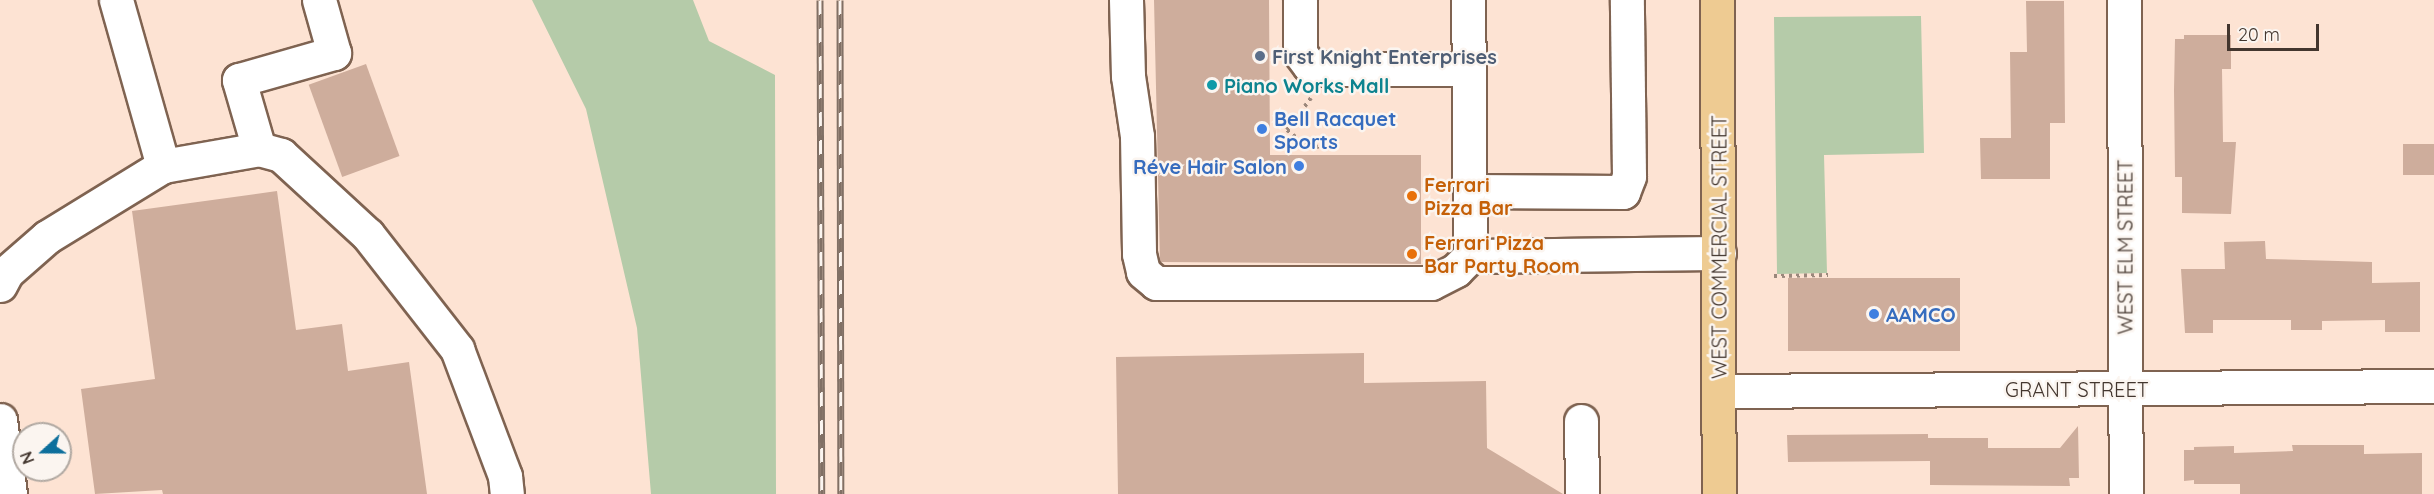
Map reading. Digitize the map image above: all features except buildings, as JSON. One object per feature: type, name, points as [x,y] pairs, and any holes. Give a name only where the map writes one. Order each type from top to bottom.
[{"type":"main road","name":"WEST COMMERCIAL STREET","points":[[1716,0],[1719,494]]},
{"type":"street","points":[[116,0],[163,166]]},
{"type":"street","points":[[259,149],[239,80],[334,53],[319,0]]},
{"type":"street","points":[[1126,0],[1128,76],[1137,136],[1138,254],[1143,272],[1156,283],[1431,283],[1456,270],[1470,256],[1719,253]]},
{"type":"street","points":[[1300,0],[1300,53],[1309,65],[1333,69],[1469,69]]},
{"type":"street","points":[[1468,0],[1470,256]]},
{"type":"street","points":[[1470,191],[1623,192],[1629,176],[1627,0]]},
{"type":"street","name":"WEST ELM STREET","points":[[2124,0],[2126,494]]},
{"type":"street","points":[[0,285],[7,272],[47,237],[163,166],[259,149],[281,155],[368,235],[457,349],[505,476],[507,494]]},
{"type":"street","name":"GRANT STREET","points":[[1720,391],[2434,386]]},
{"type":"street","points":[[0,420],[10,494]]},
{"type":"street","points":[[1581,421],[1582,494]]},
{"type":"path","points":[[1332,146],[1308,147],[1287,130],[1333,69]]},
{"type":"path","points":[[1774,276],[1828,275]]},
{"type":"green space","points":[[532,0],[693,0],[709,41],[775,75],[776,494],[651,494],[637,328],[586,109]]},
{"type":"green space","points":[[1921,16],[1924,153],[1824,155],[1827,273],[1777,274],[1774,17]]},
{"type":"railway","points":[[820,0],[822,494]]},
{"type":"railway","points":[[840,0],[841,494]]},
{"type":"place","name":"First Knight Enterprises","points":[[1260,56]]},
{"type":"place","name":"Piano Works Mall","points":[[1212,85]]},
{"type":"place","name":"Bell Racquet Sports","points":[[1262,129]]},
{"type":"place","name":"Réve Hair Salon","points":[[1299,166]]},
{"type":"place","name":"Ferrari Pizza Bar","points":[[1412,196]]},
{"type":"place","name":"Ferrari Pizza Bar Party Room","points":[[1412,254]]},
{"type":"place","name":"AAMCO","points":[[1874,314]]}]
